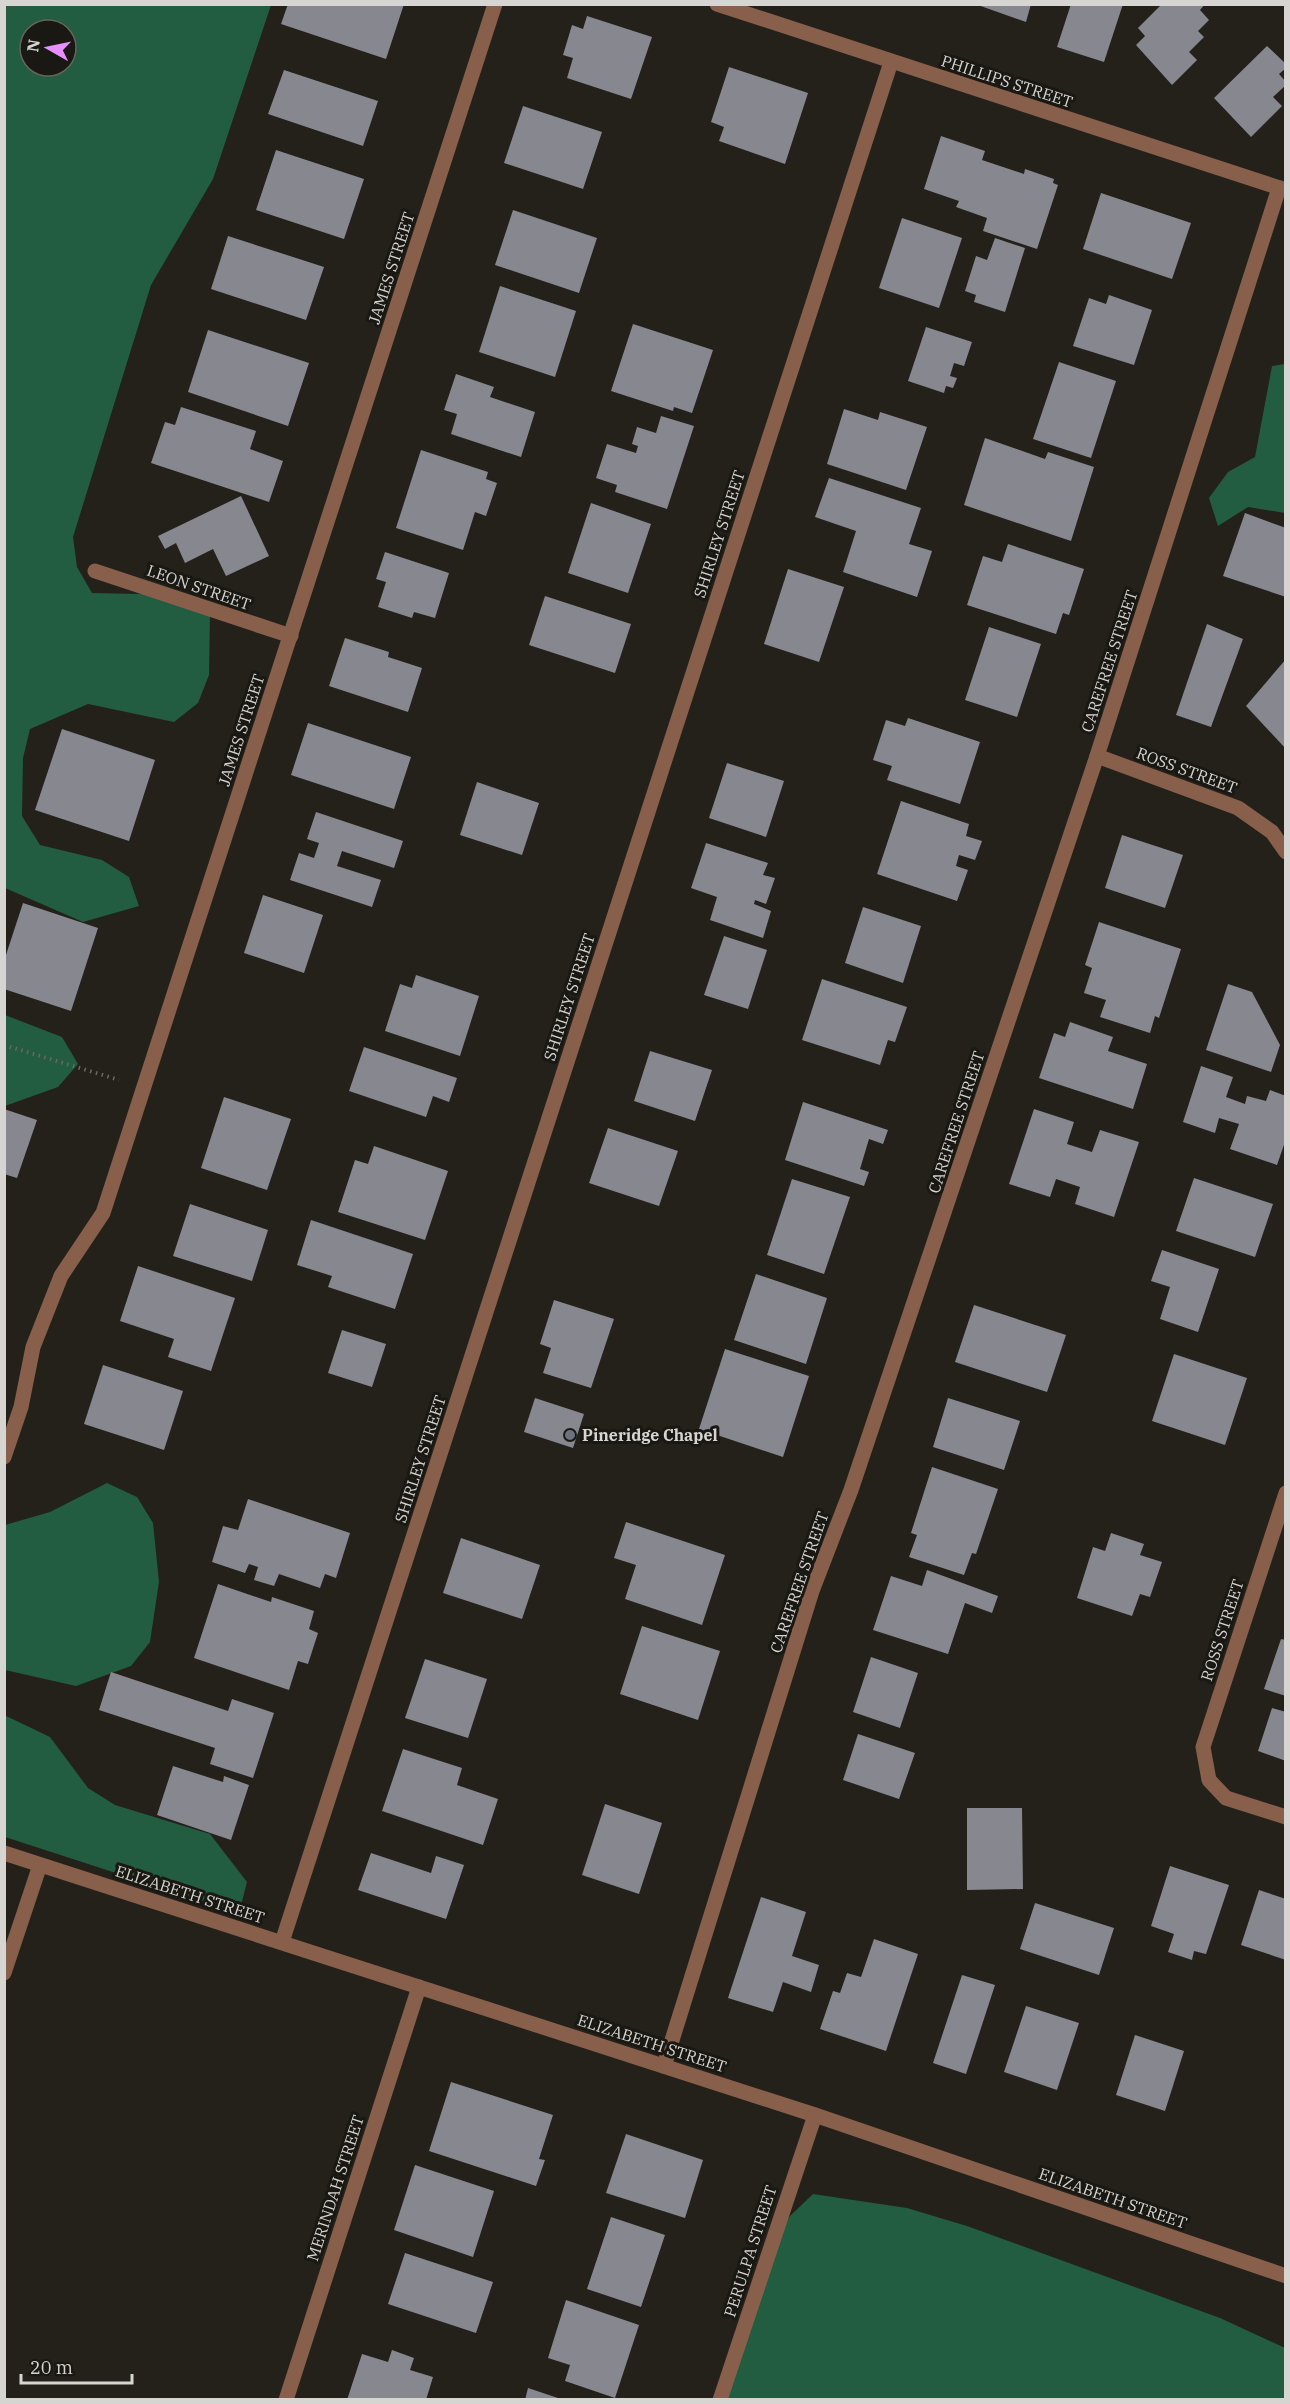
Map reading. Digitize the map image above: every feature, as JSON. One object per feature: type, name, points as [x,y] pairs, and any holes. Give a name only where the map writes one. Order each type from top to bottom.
[{"type":"street","name":"JAMES STREET","points":[[4,1457],[21,1407],[33,1347],[61,1276],[103,1213],[495,4]]},
{"type":"street","name":"PHILLIPS STREET","points":[[717,4],[1282,189]]},
{"type":"street","name":"SHIRLEY STREET","points":[[282,1942],[891,62]]},
{"type":"street","name":"CAREFREE STREET","points":[[664,2066],[812,1591],[851,1491],[1097,756],[1282,189]]},
{"type":"street","name":"LEON STREET","points":[[95,571],[291,636]]},
{"type":"street","name":"ROSS STREET","points":[[1097,756],[1238,808],[1272,832],[1286,852]]},
{"type":"street","name":"ROSS STREET","points":[[1286,1493],[1203,1747],[1209,1780],[1226,1798],[1286,1817]]},
{"type":"street","name":"ELIZABETH STREET","points":[[4,1853],[815,2115],[1286,2276]]},
{"type":"street","points":[[4,1973],[40,1865]]},
{"type":"street","name":"MERINDAH STREET","points":[[286,2400],[419,1987]]},
{"type":"street","name":"PERULPA STREET","points":[[720,2400],[815,2115]]},
{"type":"path","points":[[4,1045],[144,1087]]},
{"type":"green space","points":[[5,5],[271,5],[213,179],[151,285],[73,537],[77,567],[92,593],[187,595],[210,616],[209,675],[198,703],[174,722],[88,704],[30,729],[23,758],[22,816],[40,845],[102,860],[129,877],[139,906],[83,922],[5,888]]},
{"type":"green space","points":[[1285,364],[1285,513],[1248,507],[1218,526],[1209,498],[1228,472],[1255,457],[1272,366]]},
{"type":"green space","points":[[5,1015],[62,1037],[78,1064],[58,1087],[5,1106]]},
{"type":"green space","points":[[107,1483],[137,1497],[153,1523],[159,1582],[150,1642],[131,1666],[76,1686],[5,1670],[5,1525],[50,1512]]},
{"type":"green space","points":[[4,1715],[50,1737],[88,1788],[115,1805],[210,1834],[247,1882],[239,1913],[5,1837]]},
{"type":"green space","points":[[813,2194],[907,2208],[967,2226],[1220,2318],[1285,2348],[1285,2399],[725,2400],[774,2243],[790,2216]]},
{"type":"building","points":[[288,4],[404,4],[386,59],[281,24]]},
{"type":"building","points":[[975,4],[1031,4],[1026,22]]},
{"type":"building","points":[[1071,4],[1123,4],[1104,62],[1057,47]]},
{"type":"building","points":[[1162,4],[1205,4],[1200,10],[1209,20],[1198,31],[1204,37],[1189,52],[1197,60],[1172,85],[1136,45],[1145,36],[1138,28]]},
{"type":"building","points":[[587,16],[652,37],[631,99],[567,78],[573,58],[563,55],[572,25],[583,29]]},
{"type":"building","points":[[1267,46],[1286,64],[1286,68],[1279,74],[1286,85],[1273,97],[1282,106],[1251,137],[1214,98]]},
{"type":"building","points":[[729,67],[808,93],[785,164],[719,141],[724,127],[711,122]]},
{"type":"building","points":[[284,70],[378,101],[363,146],[268,114]]},
{"type":"building","points":[[523,106],[602,132],[583,189],[504,163]]},
{"type":"building","points":[[941,136],[985,151],[982,160],[1024,174],[1025,169],[1054,179],[1053,183],[1058,185],[1037,249],[983,231],[987,218],[956,207],[959,201],[924,189]]},
{"type":"building","points":[[276,150],[364,179],[344,239],[256,210]]},
{"type":"building","points":[[1101,193],[1191,223],[1172,279],[1083,249]]},
{"type":"building","points":[[513,210],[597,238],[579,293],[495,265]]},
{"type":"building","points":[[902,218],[962,238],[939,308],[879,288]]},
{"type":"building","points":[[228,236],[324,267],[306,320],[211,289]]},
{"type":"building","points":[[995,238],[1025,248],[1005,312],[974,302],[976,295],[965,291],[976,256],[987,260]]},
{"type":"building","points":[[500,286],[576,311],[555,377],[479,352]]},
{"type":"building","points":[[1109,295],[1152,310],[1134,365],[1073,346],[1089,298],[1106,304]]},
{"type":"building","points":[[633,324],[713,350],[692,413],[674,407],[673,411],[611,391]]},
{"type":"building","points":[[926,327],[972,342],[964,366],[954,363],[950,376],[957,378],[953,388],[946,386],[944,393],[908,381]]},
{"type":"building","points":[[208,330],[309,363],[288,426],[188,392]]},
{"type":"building","points":[[1059,362],[1116,381],[1091,458],[1033,439]]},
{"type":"building","points":[[456,374],[494,387],[490,397],[535,412],[521,457],[451,434],[457,414],[444,410]]},
{"type":"building","points":[[181,407],[256,431],[250,449],[283,461],[269,502],[151,463],[165,422],[175,425]]},
{"type":"building","points":[[844,409],[878,420],[880,412],[927,427],[906,490],[827,464]]},
{"type":"building","points":[[661,416],[694,426],[667,509],[615,492],[617,485],[596,478],[607,444],[636,453],[638,446],[632,444],[637,427],[656,433]]},
{"type":"building","points":[[985,438],[1045,459],[1048,452],[1094,467],[1071,541],[964,505]]},
{"type":"building","points":[[421,450],[488,472],[486,479],[497,483],[486,516],[475,512],[463,550],[396,528]]},
{"type":"building","points":[[829,478],[921,508],[909,544],[932,551],[917,597],[843,572],[856,531],[815,517]]},
{"type":"building","points":[[241,496],[269,556],[226,576],[213,549],[185,563],[176,543],[165,549],[158,536]]},
{"type":"building","points":[[591,503],[651,524],[628,593],[568,573]]},
{"type":"building","points":[[1245,513],[1286,528],[1286,597],[1223,576]]},
{"type":"building","points":[[1008,544],[1084,569],[1069,615],[1063,613],[1056,634],[967,605],[983,556],[1002,562]]},
{"type":"building","points":[[385,552],[449,573],[435,618],[414,612],[412,618],[378,607],[386,582],[376,579]]},
{"type":"building","points":[[788,569],[844,587],[819,662],[764,644]]},
{"type":"building","points":[[545,596],[631,624],[615,673],[529,645]]},
{"type":"building","points":[[1207,624],[1243,639],[1211,727],[1176,715]]},
{"type":"building","points":[[989,627],[1041,644],[1017,717],[965,700]]},
{"type":"building","points":[[345,638],[389,652],[388,657],[422,668],[408,712],[329,686]]},
{"type":"building","points":[[1286,659],[1286,749],[1246,706]]},
{"type":"building","points":[[908,718],[980,742],[960,804],[887,780],[892,766],[873,760],[886,720],[905,726]]},
{"type":"building","points":[[308,723],[411,757],[394,809],[291,775]]},
{"type":"building","points":[[62,729],[155,760],[129,841],[35,810]]},
{"type":"building","points":[[727,763],[784,781],[766,837],[709,818]]},
{"type":"building","points":[[477,782],[539,803],[522,855],[460,835]]},
{"type":"building","points":[[901,801],[969,824],[966,836],[982,841],[975,860],[959,855],[956,866],[968,870],[957,901],[877,874]]},
{"type":"building","points":[[316,812],[403,841],[394,868],[342,851],[337,866],[381,880],[372,907],[290,880],[299,853],[314,858],[319,843],[307,839]]},
{"type":"building","points":[[1122,835],[1183,855],[1165,908],[1105,888]]},
{"type":"building","points":[[706,843],[768,863],[763,875],[775,878],[766,904],[755,900],[754,904],[771,911],[763,938],[710,920],[717,897],[691,888]]},
{"type":"building","points":[[263,895],[323,915],[304,973],[244,953]]},
{"type":"building","points":[[23,903],[98,928],[71,1011],[4,989],[4,961]]},
{"type":"building","points":[[863,907],[921,926],[903,983],[845,963]]},
{"type":"building","points":[[1099,922],[1181,949],[1159,1018],[1155,1016],[1150,1033],[1100,1017],[1106,1000],[1084,993],[1092,968],[1085,965]]},
{"type":"building","points":[[724,936],[767,950],[748,1009],[704,995]]},
{"type":"building","points":[[416,975],[479,996],[460,1056],[385,1031],[400,984],[412,988]]},
{"type":"building","points":[[822,979],[907,1007],[895,1042],[888,1040],[880,1065],[802,1040]]},
{"type":"building","points":[[1228,984],[1252,992],[1280,1045],[1271,1072],[1206,1050]]},
{"type":"building","points":[[1070,1022],[1113,1037],[1108,1051],[1147,1064],[1133,1109],[1039,1078],[1054,1033],[1065,1037]]},
{"type":"building","points":[[364,1047],[457,1078],[449,1102],[433,1096],[426,1117],[349,1091]]},
{"type":"building","points":[[650,1051],[712,1070],[695,1121],[634,1101]]},
{"type":"building","points":[[1201,1066],[1233,1077],[1226,1097],[1245,1104],[1247,1096],[1266,1101],[1270,1090],[1286,1096],[1286,1139],[1277,1165],[1230,1149],[1239,1124],[1219,1118],[1215,1133],[1183,1122]]},
{"type":"building","points":[[224,1097],[291,1119],[267,1190],[201,1168]]},
{"type":"building","points":[[803,1102],[888,1130],[883,1144],[869,1139],[860,1169],[869,1172],[864,1186],[785,1160]]},
{"type":"building","points":[[4,1109],[37,1120],[17,1178],[4,1174]]},
{"type":"building","points":[[1034,1109],[1074,1122],[1067,1144],[1092,1152],[1100,1130],[1139,1142],[1114,1217],[1075,1204],[1080,1187],[1056,1179],[1050,1197],[1009,1184]]},
{"type":"building","points":[[608,1128],[678,1151],[659,1206],[589,1183]]},
{"type":"building","points":[[374,1146],[448,1171],[425,1240],[338,1212],[355,1160],[368,1164]]},
{"type":"building","points":[[1194,1178],[1273,1204],[1255,1257],[1176,1231]]},
{"type":"building","points":[[792,1179],[850,1197],[824,1274],[767,1255]]},
{"type":"building","points":[[190,1204],[268,1230],[252,1281],[173,1256]]},
{"type":"building","points":[[311,1220],[413,1254],[395,1309],[328,1287],[332,1276],[297,1265]]},
{"type":"building","points":[[1162,1250],[1219,1269],[1198,1332],[1160,1319],[1170,1287],[1151,1281]]},
{"type":"building","points":[[138,1266],[235,1298],[211,1371],[168,1357],[174,1339],[120,1321]]},
{"type":"building","points":[[756,1274],[827,1298],[806,1364],[734,1340]]},
{"type":"building","points":[[554,1300],[614,1319],[591,1388],[543,1373],[551,1348],[540,1344]]},
{"type":"building","points":[[974,1305],[1066,1335],[1047,1392],[955,1362]]},
{"type":"building","points":[[342,1330],[386,1344],[372,1387],[328,1373]]},
{"type":"building","points":[[725,1349],[809,1376],[783,1457],[699,1429]]},
{"type":"building","points":[[1174,1354],[1247,1378],[1225,1445],[1152,1421]]},
{"type":"building","points":[[103,1365],[183,1391],[164,1450],[84,1424]]},
{"type":"building","points":[[535,1398],[584,1414],[573,1448],[524,1432]]},
{"type":"building","points":[[948,1398],[1020,1421],[1004,1470],[933,1447]]},
{"type":"building","points":[[932,1467],[998,1489],[976,1554],[972,1553],[964,1575],[909,1557],[917,1535],[911,1533]]},
{"type":"building","points":[[248,1499],[350,1533],[336,1578],[325,1574],[320,1588],[279,1574],[274,1586],[254,1580],[258,1567],[249,1564],[245,1573],[212,1562],[223,1526],[238,1530]]},
{"type":"building","points":[[626,1522],[725,1555],[702,1625],[625,1599],[636,1565],[614,1558]]},
{"type":"building","points":[[1111,1533],[1144,1544],[1140,1555],[1162,1562],[1150,1597],[1140,1594],[1132,1616],[1077,1598],[1093,1547],[1105,1551]]},
{"type":"building","points":[[461,1538],[540,1565],[522,1619],[443,1593]]},
{"type":"building","points":[[927,1570],[998,1596],[992,1613],[965,1603],[948,1654],[873,1630],[891,1576],[922,1586]]},
{"type":"building","points":[[218,1584],[271,1602],[272,1597],[314,1611],[309,1629],[318,1633],[308,1664],[298,1661],[289,1690],[194,1658]]},
{"type":"building","points":[[642,1626],[720,1651],[698,1720],[620,1694]]},
{"type":"building","points":[[1281,1639],[1286,1640],[1286,1696],[1264,1689]]},
{"type":"building","points":[[871,1657],[918,1673],[900,1728],[853,1712]]},
{"type":"building","points":[[425,1659],[487,1679],[468,1738],[405,1718]]},
{"type":"building","points":[[111,1672],[228,1711],[232,1699],[274,1713],[253,1778],[210,1764],[215,1748],[99,1710]]},
{"type":"building","points":[[1272,1708],[1286,1712],[1286,1761],[1258,1751]]},
{"type":"building","points":[[858,1734],[915,1753],[899,1799],[843,1780]]},
{"type":"building","points":[[403,1749],[462,1768],[457,1785],[498,1799],[483,1845],[382,1811]]},
{"type":"building","points":[[173,1766],[223,1782],[224,1776],[249,1785],[231,1840],[157,1815]]},
{"type":"building","points":[[605,1804],[662,1823],[639,1894],[582,1875]]},
{"type":"building","points":[[967,1808],[1022,1808],[1023,1889],[967,1890]]},
{"type":"building","points":[[371,1853],[431,1873],[436,1856],[464,1865],[446,1919],[358,1890]]},
{"type":"building","points":[[1170,1866],[1229,1885],[1206,1954],[1194,1951],[1192,1960],[1168,1952],[1174,1934],[1151,1926]]},
{"type":"building","points":[[1259,1890],[1286,1899],[1286,1960],[1241,1945]]},
{"type":"building","points":[[761,1897],[806,1912],[792,1956],[819,1965],[811,1992],[783,1982],[773,2012],[728,1998]]},
{"type":"building","points":[[1035,1903],[1114,1928],[1099,1975],[1020,1949]]},
{"type":"building","points":[[874,1939],[918,1954],[886,2051],[820,2029],[833,1991],[840,1993],[847,1973],[861,1977]]},
{"type":"building","points":[[962,1975],[995,1985],[966,2074],[933,2063]]},
{"type":"building","points":[[1026,2006],[1079,2023],[1057,2090],[1004,2072]]},
{"type":"building","points":[[1135,2035],[1184,2051],[1165,2111],[1116,2095]]},
{"type":"building","points":[[451,2082],[553,2115],[539,2159],[545,2160],[536,2186],[429,2151]]},
{"type":"building","points":[[626,2134],[703,2160],[685,2218],[606,2193]]},
{"type":"building","points":[[415,2165],[494,2191],[473,2257],[394,2230]]},
{"type":"building","points":[[611,2217],[665,2235],[641,2307],[587,2289]]},
{"type":"building","points":[[405,2253],[493,2282],[476,2333],[388,2304]]},
{"type":"building","points":[[566,2300],[639,2325],[615,2398],[565,2381],[570,2365],[548,2358]]},
{"type":"building","points":[[392,2350],[414,2358],[410,2370],[433,2377],[426,2400],[347,2400],[362,2354],[388,2362]]},
{"type":"building","points":[[528,2388],[561,2399],[561,2400],[525,2400]]},
{"type":"place","name":"Pineridge Chapel","points":[[570,1435]]}]
